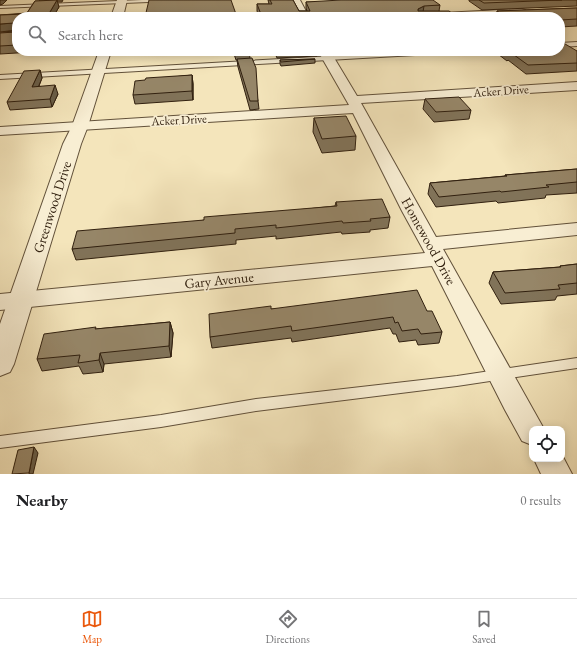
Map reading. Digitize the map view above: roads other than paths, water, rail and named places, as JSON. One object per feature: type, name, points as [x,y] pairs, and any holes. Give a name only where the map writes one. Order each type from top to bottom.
[{"type":"street","points":[[296,0],[302,12]]},
{"type":"street","points":[[119,12],[122,1]]},
{"type":"street","points":[[457,4],[466,12]]},
{"type":"street","name":"Greenwood Drive","points":[[0,364],[72,144],[80,126],[104,56]]},
{"type":"street","name":"Homewood Drive","points":[[327,56],[356,104],[529,427]]},
{"type":"street","name":"Acker Drive","points":[[0,131],[80,126],[577,86]]},
{"type":"street","name":"Gary Avenue","points":[[0,302],[398,262],[434,252],[577,228]]},
{"type":"street","points":[[550,462],[557,474]]},
{"type":"lane","points":[[0,7],[173,0]]},
{"type":"lane","points":[[565,45],[577,44]]},
{"type":"lane","points":[[0,76],[99,71],[299,56]]},
{"type":"lane","points":[[0,442],[162,421],[256,405],[500,375],[577,363]]}]
